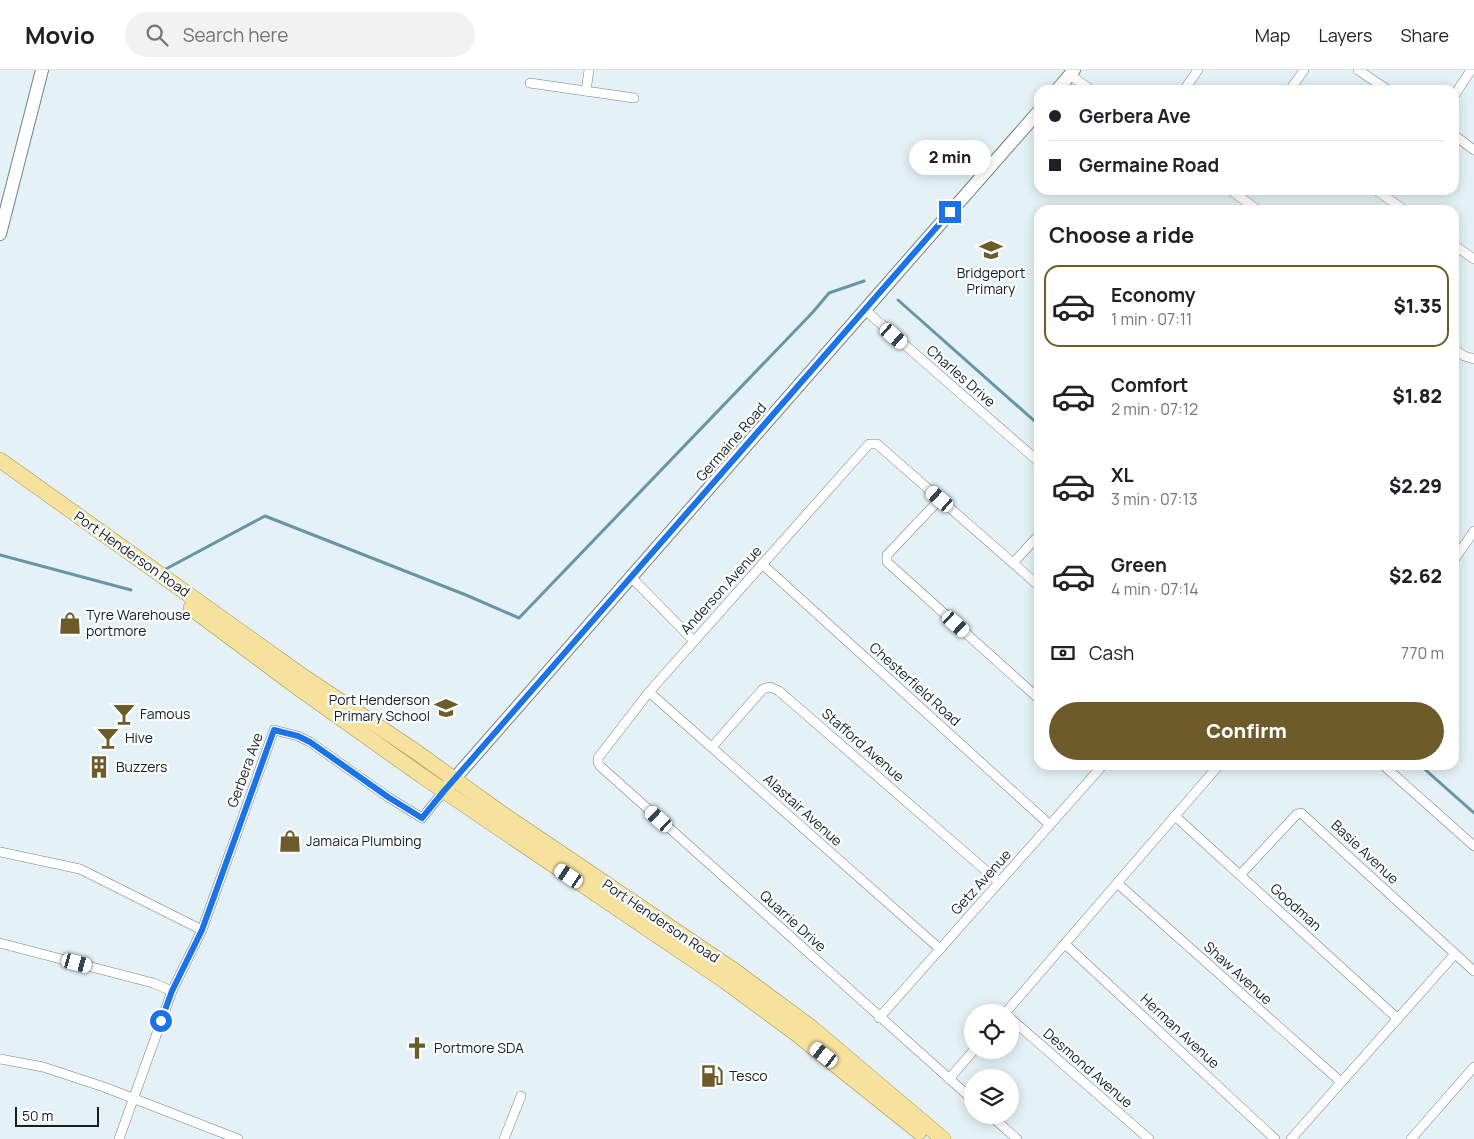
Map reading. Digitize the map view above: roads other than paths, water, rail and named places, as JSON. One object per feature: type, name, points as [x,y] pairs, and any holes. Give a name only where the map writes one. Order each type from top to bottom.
[{"type":"main road","name":"Port Henderson Road","points":[[0,460],[304,677],[735,971],[812,1028],[943,1139]]},
{"type":"main road","name":"Port Henderson Road","points":[[0,472],[444,791],[726,982],[794,1032],[928,1139]]},
{"type":"street","points":[[0,234],[42,70]]},
{"type":"street","points":[[586,90],[589,70]]},
{"type":"street","points":[[1188,85],[1198,70]]},
{"type":"street","points":[[1294,85],[1304,70]]},
{"type":"street","points":[[1358,70],[1380,85]]},
{"type":"street","points":[[1459,88],[1471,70]]},
{"type":"street","points":[[1061,85],[1072,72],[1086,85]]},
{"type":"street","points":[[530,83],[634,98]]},
{"type":"street","name":"Germaine Road","points":[[444,791],[1034,117]]},
{"type":"street","points":[[1459,139],[1474,150]]},
{"type":"street","points":[[1237,195],[1251,205]]},
{"type":"street","points":[[1383,195],[1397,205]]},
{"type":"street","points":[[1459,248],[1474,259]]},
{"type":"street","name":"Charles Drive","points":[[865,310],[1034,458]]},
{"type":"street","points":[[1459,352],[1474,359]]},
{"type":"street","name":"Anderson Avenue","points":[[598,762],[598,758],[649,692],[869,444],[877,444],[940,499]]},
{"type":"street","points":[[1034,582],[940,499],[887,555],[887,562],[1034,694]]},
{"type":"street","points":[[1459,553],[1474,531]]},
{"type":"street","points":[[1013,563],[1034,540]]},
{"type":"street","name":"Chesterfield Road","points":[[762,564],[1050,825]]},
{"type":"street","points":[[632,578],[694,641]]},
{"type":"street","name":"Stafford Avenue","points":[[712,747],[763,689],[770,687],[779,690],[999,882]]},
{"type":"street","name":"Alastair Avenue","points":[[649,692],[940,949]]},
{"type":"street","name":"Gerbera Ave","points":[[119,1139],[172,991],[202,930],[274,730],[298,736],[310,742],[388,797],[422,818],[444,791]]},
{"type":"street","name":"Quarrie Drive","points":[[598,762],[600,766],[964,1093]]},
{"type":"street","name":"Getz Avenue","points":[[879,1018],[1099,770]]},
{"type":"street","points":[[1013,1004],[1215,770]]},
{"type":"street","points":[[1389,770],[1474,846]]},
{"type":"street","name":"Basie Avenue","points":[[1240,875],[1300,813],[1474,971]]},
{"type":"street","name":"Goodman","points":[[1175,816],[1398,1019]]},
{"type":"street","points":[[0,852],[80,869],[202,930]]},
{"type":"street","name":"Shaw Avenue","points":[[1117,883],[1341,1082]]},
{"type":"street","points":[[0,944],[153,983],[172,991]]},
{"type":"street","name":"Herman Avenue","points":[[1065,944],[1275,1139]]},
{"type":"street","points":[[1291,1139],[1455,954]]},
{"type":"street","name":"Desmond Avenue","points":[[1019,1026],[1148,1139]]},
{"type":"street","points":[[949,1079],[966,1059]]},
{"type":"street","points":[[0,1060],[43,1067],[134,1098],[238,1139]]},
{"type":"street","points":[[1411,1139],[1474,1067]]},
{"type":"street","points":[[504,1139],[521,1096]]},
{"type":"street","points":[[1000,1124],[1017,1139]]},
{"type":"waterway","points":[[164,570],[265,516],[466,595],[519,618],[813,312],[829,293],[864,281]]},
{"type":"waterway","points":[[898,300],[1034,421]]},
{"type":"waterway","points":[[0,555],[131,590]]},
{"type":"waterway","points":[[1426,770],[1474,813]]},
{"type":"place","name":"Bridgeport Primary","points":[[991,250]]},
{"type":"place","name":"Tyre Warehouse portmore","points":[[70,623]]},
{"type":"place","name":"Port Henderson Primary School","points":[[446,708]]},
{"type":"place","name":"Famous","points":[[124,714]]},
{"type":"place","name":"Hive","points":[[108,738]]},
{"type":"place","name":"Buzzers","points":[[99,767]]},
{"type":"place","name":"Jamaica Plumbing","points":[[290,841]]},
{"type":"place","name":"Portmore SDA","points":[[417,1048]]},
{"type":"place","name":"Tesco","points":[[712,1076]]}]
